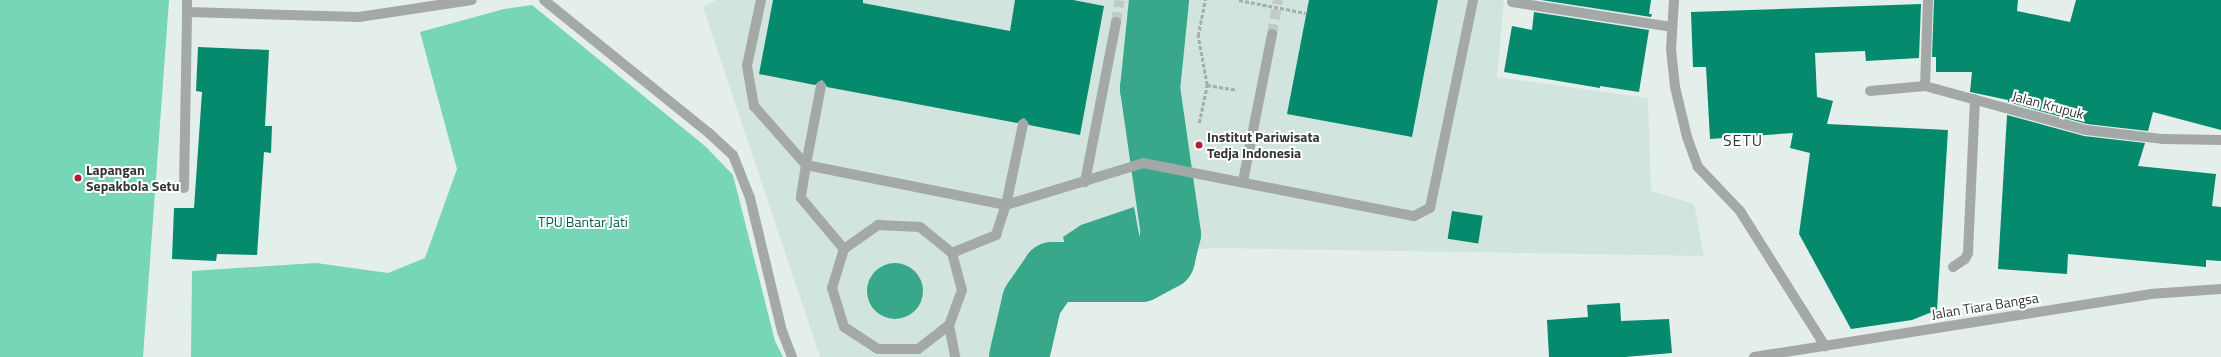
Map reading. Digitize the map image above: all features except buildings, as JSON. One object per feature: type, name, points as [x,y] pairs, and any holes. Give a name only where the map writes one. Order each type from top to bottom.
[{"type":"street","points":[[184,188],[187,0]]},
{"type":"street","points":[[187,12],[359,17],[472,0]]},
{"type":"street","points":[[544,0],[709,133],[732,155],[750,198],[782,331],[792,357]]},
{"type":"street","points":[[761,0],[748,66],[754,106],[806,165],[1006,205],[1085,182],[1143,162],[1414,216],[1430,208],[1473,0]]},
{"type":"street","points":[[1674,0],[1671,28],[1671,48],[1675,87],[1687,137],[1698,167],[1740,211],[1825,346]]},
{"type":"street","points":[[1925,86],[1928,0]]},
{"type":"street","points":[[1512,2],[1671,28]]},
{"type":"street","points":[[1085,182],[1116,22]]},
{"type":"street","points":[[1243,181],[1272,34]]},
{"type":"street","points":[[821,86],[801,198],[844,249]]},
{"type":"street","name":"Jalan Krupuk","points":[[1870,91],[1925,86],[2086,130],[2163,139],[2221,140]]},
{"type":"street","points":[[1953,267],[1965,259],[1968,253],[1975,100]]},
{"type":"street","points":[[952,253],[996,236],[1006,205],[1023,124]]},
{"type":"street","points":[[949,325],[918,349],[879,353],[844,326],[832,288],[844,249],[878,225],[920,227],[952,253],[962,290],[949,325],[955,357]]},
{"type":"street","name":"Jalan Tiara Bangsa","points":[[1754,357],[2150,294],[2221,289]]},
{"type":"path","points":[[1199,123],[1206,85],[1198,36],[1204,0]]},
{"type":"path","points":[[1239,0],[1306,13]]},
{"type":"path","points":[[1206,85],[1260,94]]},
{"type":"shaded area","name":"Institut Pariwisata Tedja Indonesia","points":[[716,0],[1504,0],[1497,77],[1648,98],[1651,191],[1694,204],[1704,256],[1216,248],[1049,261],[1023,287],[1007,357],[820,357],[703,7]]},
{"type":"shaded area","points":[[1134,207],[1141,245],[1067,253],[1063,237],[1081,225]]},
{"type":"shaded area","points":[[889,263],[901,263],[911,267],[919,275],[923,285],[923,297],[919,307],[911,315],[901,319],[889,319],[879,315],[871,307],[867,297],[867,285],[871,275],[879,267]]},
{"type":"green space","name":"Lapangan Sepakbola Setu","points":[[0,0],[169,0],[143,357],[0,357]]},
{"type":"green space","name":"TPU Bantar Jati","points":[[532,5],[705,146],[733,175],[775,341],[783,357],[191,357],[192,271],[316,263],[388,273],[425,258],[457,169],[420,32],[504,9]]},
{"type":"waterway","points":[[1019,357],[1032,301],[1052,272],[1141,272],[1165,259],[1171,234],[1150,89],[1159,0]]},
{"type":"tunnel","points":[[1116,22],[1120,0]]},
{"type":"tunnel","points":[[1272,34],[1278,0]]},
{"type":"place","name":"Institut Pariwisata Tedja Indonesia","points":[[1199,145]]},
{"type":"place","name":"Lapangan Sepakbola Setu","points":[[78,178]]},
{"type":"district","name":"SETU","points":[[1743,140]]}]
